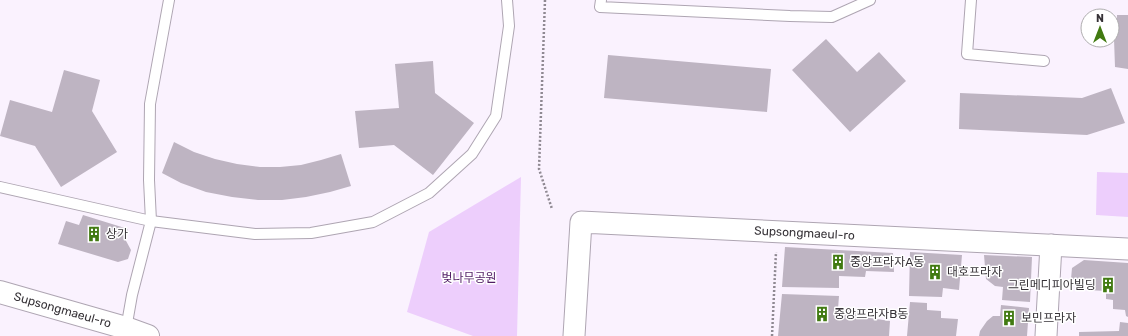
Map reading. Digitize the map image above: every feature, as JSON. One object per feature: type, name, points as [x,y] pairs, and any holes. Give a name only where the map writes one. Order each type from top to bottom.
[{"type":"main road","name":"Supsongmaeul-ro","points":[[0,292],[125,332],[148,336]]},
{"type":"street","name":"Supsongmaeul-ro","points":[[574,336],[581,222],[1051,245]]},
{"type":"street","points":[[1046,336],[1051,245],[1128,249]]},
{"type":"lane","points":[[125,332],[132,295],[151,220],[148,180],[150,104],[169,0]]},
{"type":"lane","points":[[0,187],[151,220],[255,234],[311,233],[373,222],[429,193],[472,154],[496,116],[509,26],[507,0]]},
{"type":"lane","points":[[601,0],[600,7],[832,17],[870,0]]},
{"type":"lane","points":[[971,0],[967,54],[1044,61]]},
{"type":"path","points":[[545,0],[539,169],[552,209]]},
{"type":"path","points":[[772,336],[776,251]]},
{"type":"green space","points":[[1097,172],[1128,173],[1128,217],[1096,215]]},
{"type":"green space","name":"벚나무공원","points":[[521,177],[517,336],[473,336],[407,312],[429,232]]},
{"type":"building","points":[[1120,15],[1128,15],[1128,69],[1115,67],[1114,48],[1120,48]]},
{"type":"building","points":[[826,39],[857,72],[879,52],[906,81],[850,132],[792,70]]},
{"type":"building","points":[[608,55],[771,69],[767,112],[604,98]]},
{"type":"building","points":[[433,61],[435,93],[474,123],[433,175],[394,145],[359,148],[355,111],[399,108],[395,64]]},
{"type":"building","points":[[64,70],[100,80],[92,111],[117,152],[61,187],[35,146],[0,136],[10,100],[52,112]]},
{"type":"building","points":[[1111,88],[1125,123],[1087,135],[959,129],[960,93],[1082,98]]},
{"type":"building","points":[[174,142],[194,152],[215,159],[260,167],[301,165],[341,154],[351,186],[306,197],[282,200],[258,200],[206,192],[181,183],[162,173]]},
{"type":"building","name":"상가","points":[[83,215],[128,229],[125,239],[131,250],[128,259],[118,262],[58,244],[66,221],[79,225]]},
{"type":"building","name":"중앙프라자A동","points":[[785,247],[893,253],[894,272],[866,271],[865,277],[839,276],[839,288],[782,287]]},
{"type":"building","name":"대호프라자","points":[[910,252],[962,255],[959,290],[943,288],[942,297],[909,296]]},
{"type":"building","points":[[984,255],[1032,257],[1030,302],[1002,300],[1003,287],[995,286],[986,279]]},
{"type":"building","name":"그린메디피아빌딩","points":[[1084,260],[1128,263],[1128,317],[1126,316],[1125,310],[1113,309],[1113,300],[1106,299],[1106,291],[1088,290],[1089,280],[1071,279],[1072,268]]},
{"type":"building","name":"중앙프라자B동","points":[[782,294],[839,296],[838,309],[863,310],[863,317],[890,321],[889,336],[778,336]]},
{"type":"building","points":[[910,302],[927,303],[927,310],[941,311],[941,318],[958,319],[956,336],[907,336]]},
{"type":"building","name":"보민프라자","points":[[1001,305],[1029,308],[1027,336],[979,336],[980,331],[987,321],[993,316],[1000,316]]},
{"type":"building","points":[[1120,322],[1128,323],[1128,336],[1079,336],[1079,332],[1119,331]]},
{"type":"place","name":"상가","points":[[94,234]]},
{"type":"place","name":"중앙프라자A동","points":[[838,262]]},
{"type":"place","name":"대호프라자","points":[[935,272]]},
{"type":"place","name":"그린메디피아빌딩","points":[[1108,285]]},
{"type":"place","name":"중앙프라자B동","points":[[822,314]]},
{"type":"place","name":"보민프라자","points":[[1009,318]]}]
